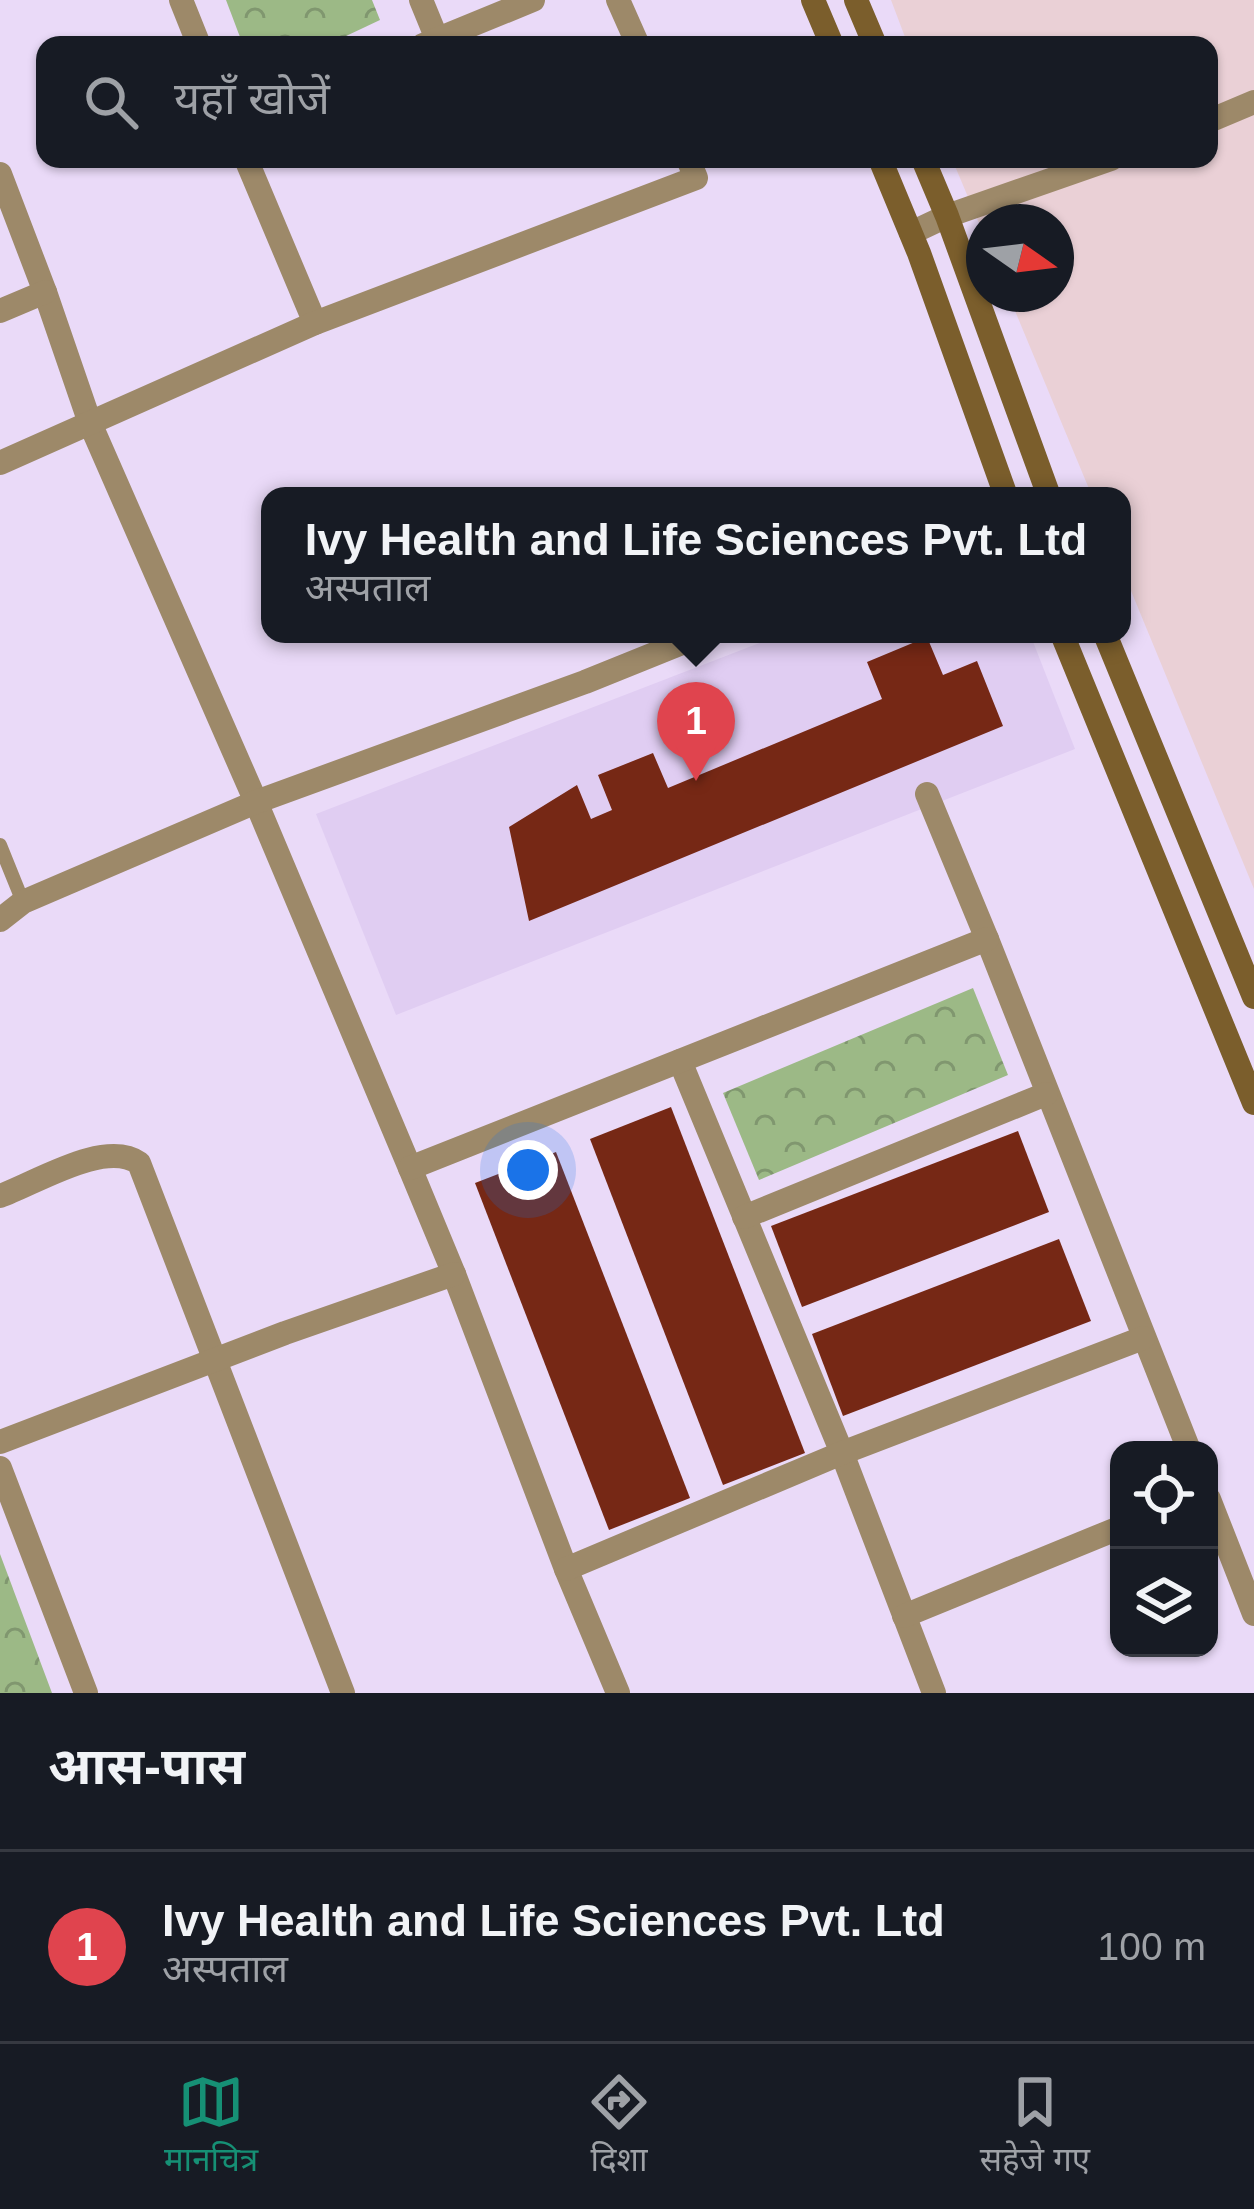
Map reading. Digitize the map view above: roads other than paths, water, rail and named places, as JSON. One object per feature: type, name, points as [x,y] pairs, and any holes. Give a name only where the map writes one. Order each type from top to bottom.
[{"type":"main road","points":[[813,0],[828,36]]},
{"type":"main road","points":[[856,0],[870,36]]},
{"type":"main road","points":[[884,168],[1003,487]]},
{"type":"main road","points":[[927,168],[1046,487]]},
{"type":"main road","points":[[1066,643],[1254,1103]]},
{"type":"main road","points":[[1110,643],[1254,997]]},
{"type":"street","points":[[181,0],[196,36]]},
{"type":"street","points":[[421,0],[429,36]]},
{"type":"street","points":[[445,36],[533,0]]},
{"type":"street","points":[[618,0],[634,36]]},
{"type":"street","points":[[1218,117],[1254,102]]},
{"type":"street","points":[[250,168],[315,323]]},
{"type":"street","points":[[0,464],[315,323],[697,178],[692,168]]},
{"type":"street","points":[[911,232],[1085,168]]},
{"type":"street","points":[[0,174],[90,423],[410,1168],[618,1693]]},
{"type":"street","points":[[0,310],[45,292]]},
{"type":"street","points":[[0,920],[23,902],[256,802],[682,643]]},
{"type":"street","points":[[927,794],[1185,1441]]},
{"type":"street","points":[[410,1168],[987,939]]},
{"type":"street","points":[[680,1061],[842,1454],[934,1693]]},
{"type":"street","points":[[744,1217],[1046,1094]]},
{"type":"street","points":[[0,1196],[92,1158],[129,1156],[139,1163],[343,1693]]},
{"type":"street","points":[[0,1442],[454,1274]]},
{"type":"street","points":[[566,1569],[842,1454],[1143,1338]]},
{"type":"street","points":[[0,1468],[86,1693]]},
{"type":"street","points":[[1218,1522],[1254,1614]]},
{"type":"street","points":[[904,1616],[1110,1532]]},
{"type":"lane","points":[[0,844],[23,902]]},
{"type":"place","name":"Ivy Health and Life Sciences Pvt. Ltd","points":[[696,781]]}]
